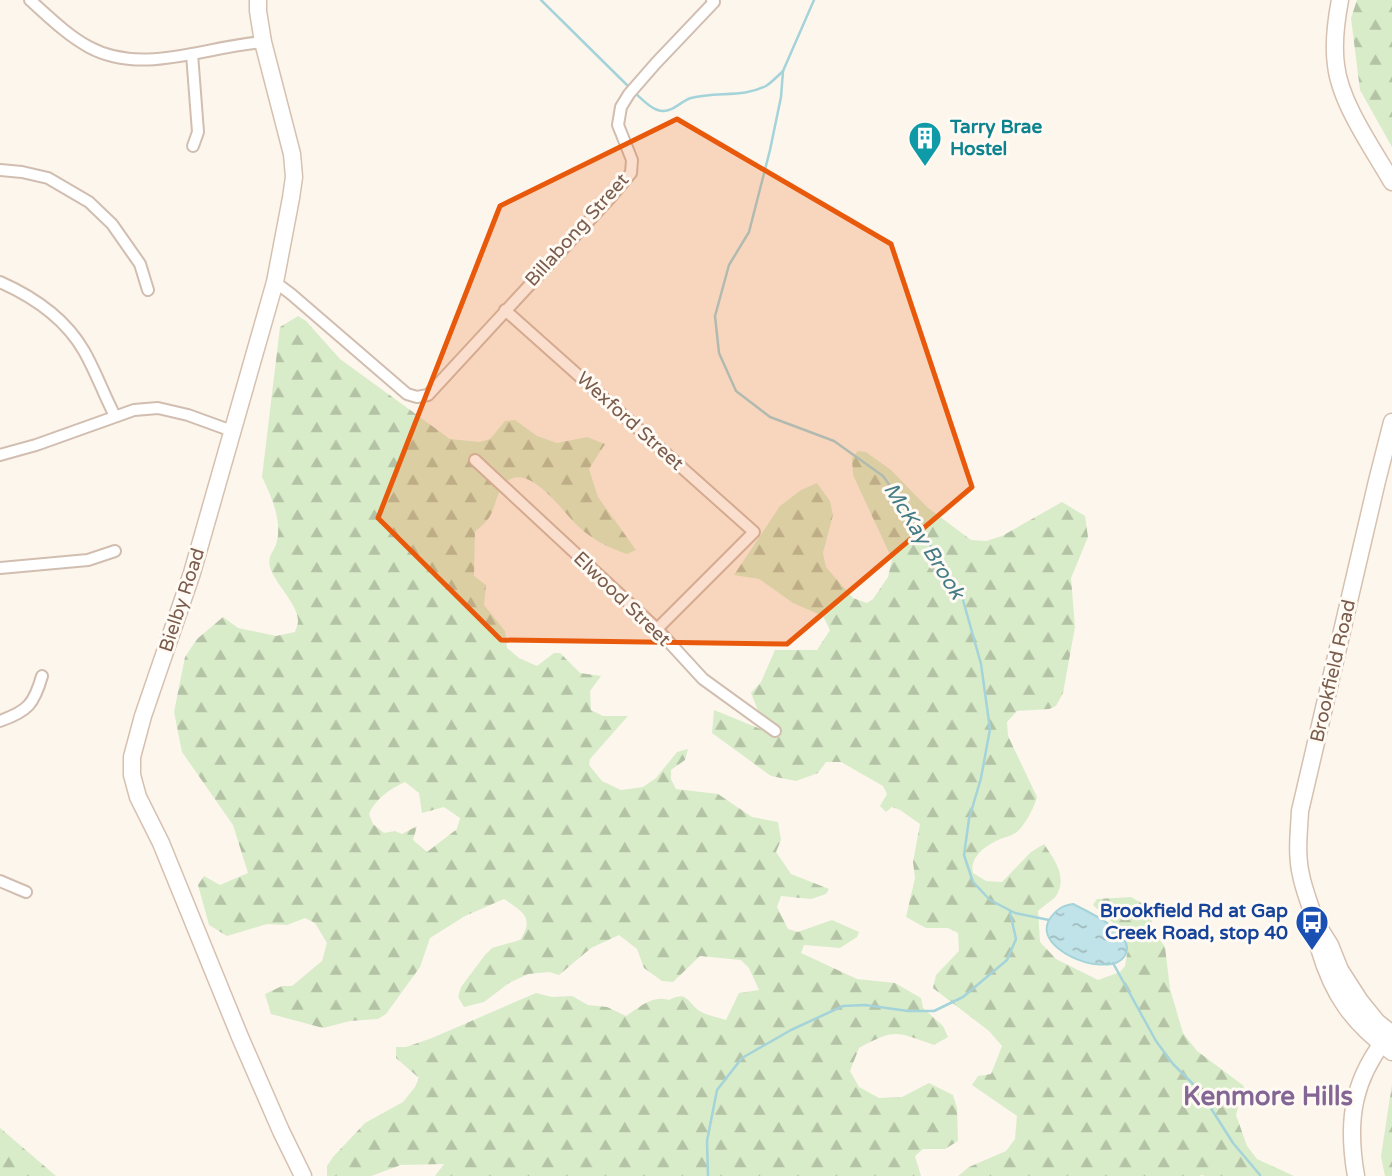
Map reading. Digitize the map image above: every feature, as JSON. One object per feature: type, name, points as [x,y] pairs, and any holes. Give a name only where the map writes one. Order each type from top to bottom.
[{"type":"street","points":[[30,0],[66,32],[90,47],[112,56],[135,60],[263,42]]},
{"type":"street","name":"Bielby Road","points":[[258,0],[263,42],[292,154],[294,177],[275,282],[192,573],[143,716],[132,757],[132,775],[138,797],[161,843],[281,1131],[303,1176]]},
{"type":"street","points":[[1340,0],[1335,47],[1336,68],[1355,117],[1392,182]]},
{"type":"street","name":"Billabong Street","points":[[275,282],[407,394],[417,397],[428,395],[631,173],[632,160],[618,125],[621,107],[629,94],[713,1]]},
{"type":"street","points":[[192,54],[198,132],[192,146]]},
{"type":"street","points":[[0,170],[48,178],[89,202],[112,225],[140,264],[149,290]]},
{"type":"street","points":[[0,282],[24,293],[49,310],[69,330],[84,351],[115,416]]},
{"type":"street","name":"Wexford Street","points":[[505,310],[754,532],[657,629]]},
{"type":"street","points":[[0,455],[134,410],[158,408],[188,415],[232,431]]},
{"type":"street","name":"Brookfield Road","points":[[1388,1041],[1365,1031],[1340,999],[1328,975],[1300,872],[1298,842],[1300,811],[1392,422]]},
{"type":"street","name":"Elwood Street","points":[[475,460],[657,629],[703,679],[775,731]]},
{"type":"street","points":[[0,568],[88,560],[115,551]]},
{"type":"street","points":[[0,721],[27,708],[37,693],[42,676]]},
{"type":"street","points":[[0,881],[26,892]]},
{"type":"street","points":[[1356,1176],[1352,1126],[1360,1082],[1365,1069],[1388,1041]]},
{"type":"highlighted area","points":[[677,119],[891,244],[972,487],[787,644],[501,640],[378,518],[500,206]]},
{"type":"green space","points":[[1357,0],[1392,0],[1392,147],[1360,90],[1351,18]]},
{"type":"green space","points":[[298,316],[306,321],[340,359],[450,439],[480,442],[490,439],[505,421],[515,420],[537,436],[557,443],[587,437],[605,444],[589,469],[598,497],[636,550],[627,554],[601,543],[579,527],[539,486],[520,477],[511,479],[500,491],[489,518],[475,532],[474,576],[486,585],[484,605],[505,631],[507,648],[519,658],[537,666],[554,653],[560,653],[580,673],[601,676],[590,691],[591,710],[603,716],[628,716],[590,759],[589,765],[602,781],[621,790],[643,787],[656,778],[677,752],[688,749],[685,760],[671,770],[671,779],[676,789],[718,794],[752,817],[778,822],[781,840],[776,852],[791,874],[829,889],[826,894],[811,899],[781,896],[777,907],[788,929],[798,932],[832,920],[859,932],[857,937],[840,948],[804,945],[801,953],[857,979],[895,983],[921,998],[923,1008],[943,1026],[948,1037],[934,1045],[903,1035],[881,1037],[859,1048],[850,1071],[859,1087],[879,1098],[902,1097],[929,1083],[953,1095],[957,1108],[958,1141],[945,1149],[923,1149],[915,1156],[921,1176],[435,1176],[444,1164],[401,1165],[371,1176],[327,1176],[327,1166],[333,1157],[365,1123],[403,1102],[415,1087],[419,1078],[396,1058],[396,1047],[406,1047],[432,1038],[536,993],[552,997],[572,996],[588,1005],[607,1007],[626,1016],[652,1000],[669,1000],[679,996],[686,998],[701,1012],[726,1020],[739,993],[759,990],[749,968],[741,960],[700,956],[673,982],[662,981],[644,968],[637,949],[619,935],[591,948],[559,975],[549,972],[528,974],[509,983],[484,1002],[464,1007],[458,997],[461,987],[485,955],[492,948],[520,940],[524,932],[527,921],[525,916],[504,899],[465,916],[430,938],[420,967],[386,1014],[378,1019],[350,1021],[323,1028],[271,1014],[265,994],[282,986],[292,986],[322,961],[327,943],[315,923],[305,918],[287,925],[267,924],[227,936],[209,925],[198,885],[204,876],[220,885],[248,873],[233,825],[182,752],[174,712],[185,657],[197,639],[223,617],[238,628],[276,636],[295,632],[297,625],[297,614],[269,563],[277,541],[278,525],[272,500],[262,477],[280,327]],"holes":[[[405,782],[419,793],[422,813],[444,807],[460,818],[457,829],[427,852],[413,840],[417,826],[402,834],[395,831],[384,833],[373,824],[369,814],[384,795]]]},
{"type":"green space","points":[[858,451],[866,452],[891,470],[927,507],[971,540],[986,541],[1002,536],[1062,502],[1085,516],[1088,537],[1071,578],[1075,627],[1063,693],[1056,706],[1017,711],[1007,722],[1008,736],[1037,797],[1018,831],[979,853],[973,862],[973,873],[986,881],[1002,882],[1031,852],[1044,844],[1058,868],[1061,882],[1056,896],[1038,911],[1040,942],[1056,959],[1098,980],[1120,972],[1125,966],[1128,949],[1124,933],[1093,905],[1097,899],[1131,897],[1150,908],[1153,930],[1165,947],[1170,989],[1183,1033],[1197,1051],[1244,1086],[1236,1115],[1247,1146],[1257,1159],[1294,1176],[958,1176],[969,1167],[1006,1151],[1015,1139],[1017,1116],[972,1085],[978,1076],[991,1074],[1002,1046],[989,1031],[933,988],[936,975],[959,951],[958,933],[948,928],[926,928],[906,917],[915,878],[913,862],[920,824],[892,807],[886,812],[880,806],[887,794],[883,786],[841,762],[826,762],[818,773],[796,781],[771,776],[712,733],[714,710],[763,730],[763,723],[751,693],[761,682],[775,650],[817,650],[830,630],[823,616],[793,603],[759,579],[734,575],[780,506],[801,490],[817,483],[830,501],[833,515],[823,553],[826,567],[853,598],[867,603],[873,599],[888,577],[892,559],[853,475],[852,458]]},
{"type":"green space","points":[[1392,1084],[1392,1176],[1385,1176],[1381,1156]]},
{"type":"green space","points":[[0,1128],[56,1176],[0,1176]]},
{"type":"water","points":[[1073,904],[1119,932],[1127,949],[1121,960],[1106,965],[1086,962],[1067,955],[1052,942],[1047,934],[1051,917],[1060,908]]},
{"type":"waterway","points":[[541,0],[631,89]]},
{"type":"waterway","name":"McKay Brook","points":[[814,0],[783,71],[781,97],[770,150],[749,232],[729,265],[715,316],[719,353],[736,391],[770,417],[834,441],[883,476],[920,528],[963,600],[981,664],[990,729],[981,778],[969,819],[964,855],[973,882],[990,900],[1015,913],[1049,920]]},
{"type":"waterway","points":[[635,93],[655,109],[666,111],[691,98],[757,90],[783,71]]},
{"type":"waterway","points":[[708,1176],[707,1141],[717,1090],[742,1058],[791,1030],[843,1006],[865,1005],[908,1011],[934,1011],[963,997],[1007,960],[1016,939],[1010,912]]},
{"type":"waterway","name":"McKay Brook","points":[[1113,963],[1156,1041],[1173,1064],[1200,1091],[1233,1143],[1260,1175]]},
{"type":"place","name":"Tarry Brae Hostel","points":[[925,168]]},
{"type":"place","name":"Brookfield Rd at Gap Creek Road, stop 40","points":[[1312,952]]},
{"type":"district","name":"Kenmore Hills","points":[[1268,1096]]}]
